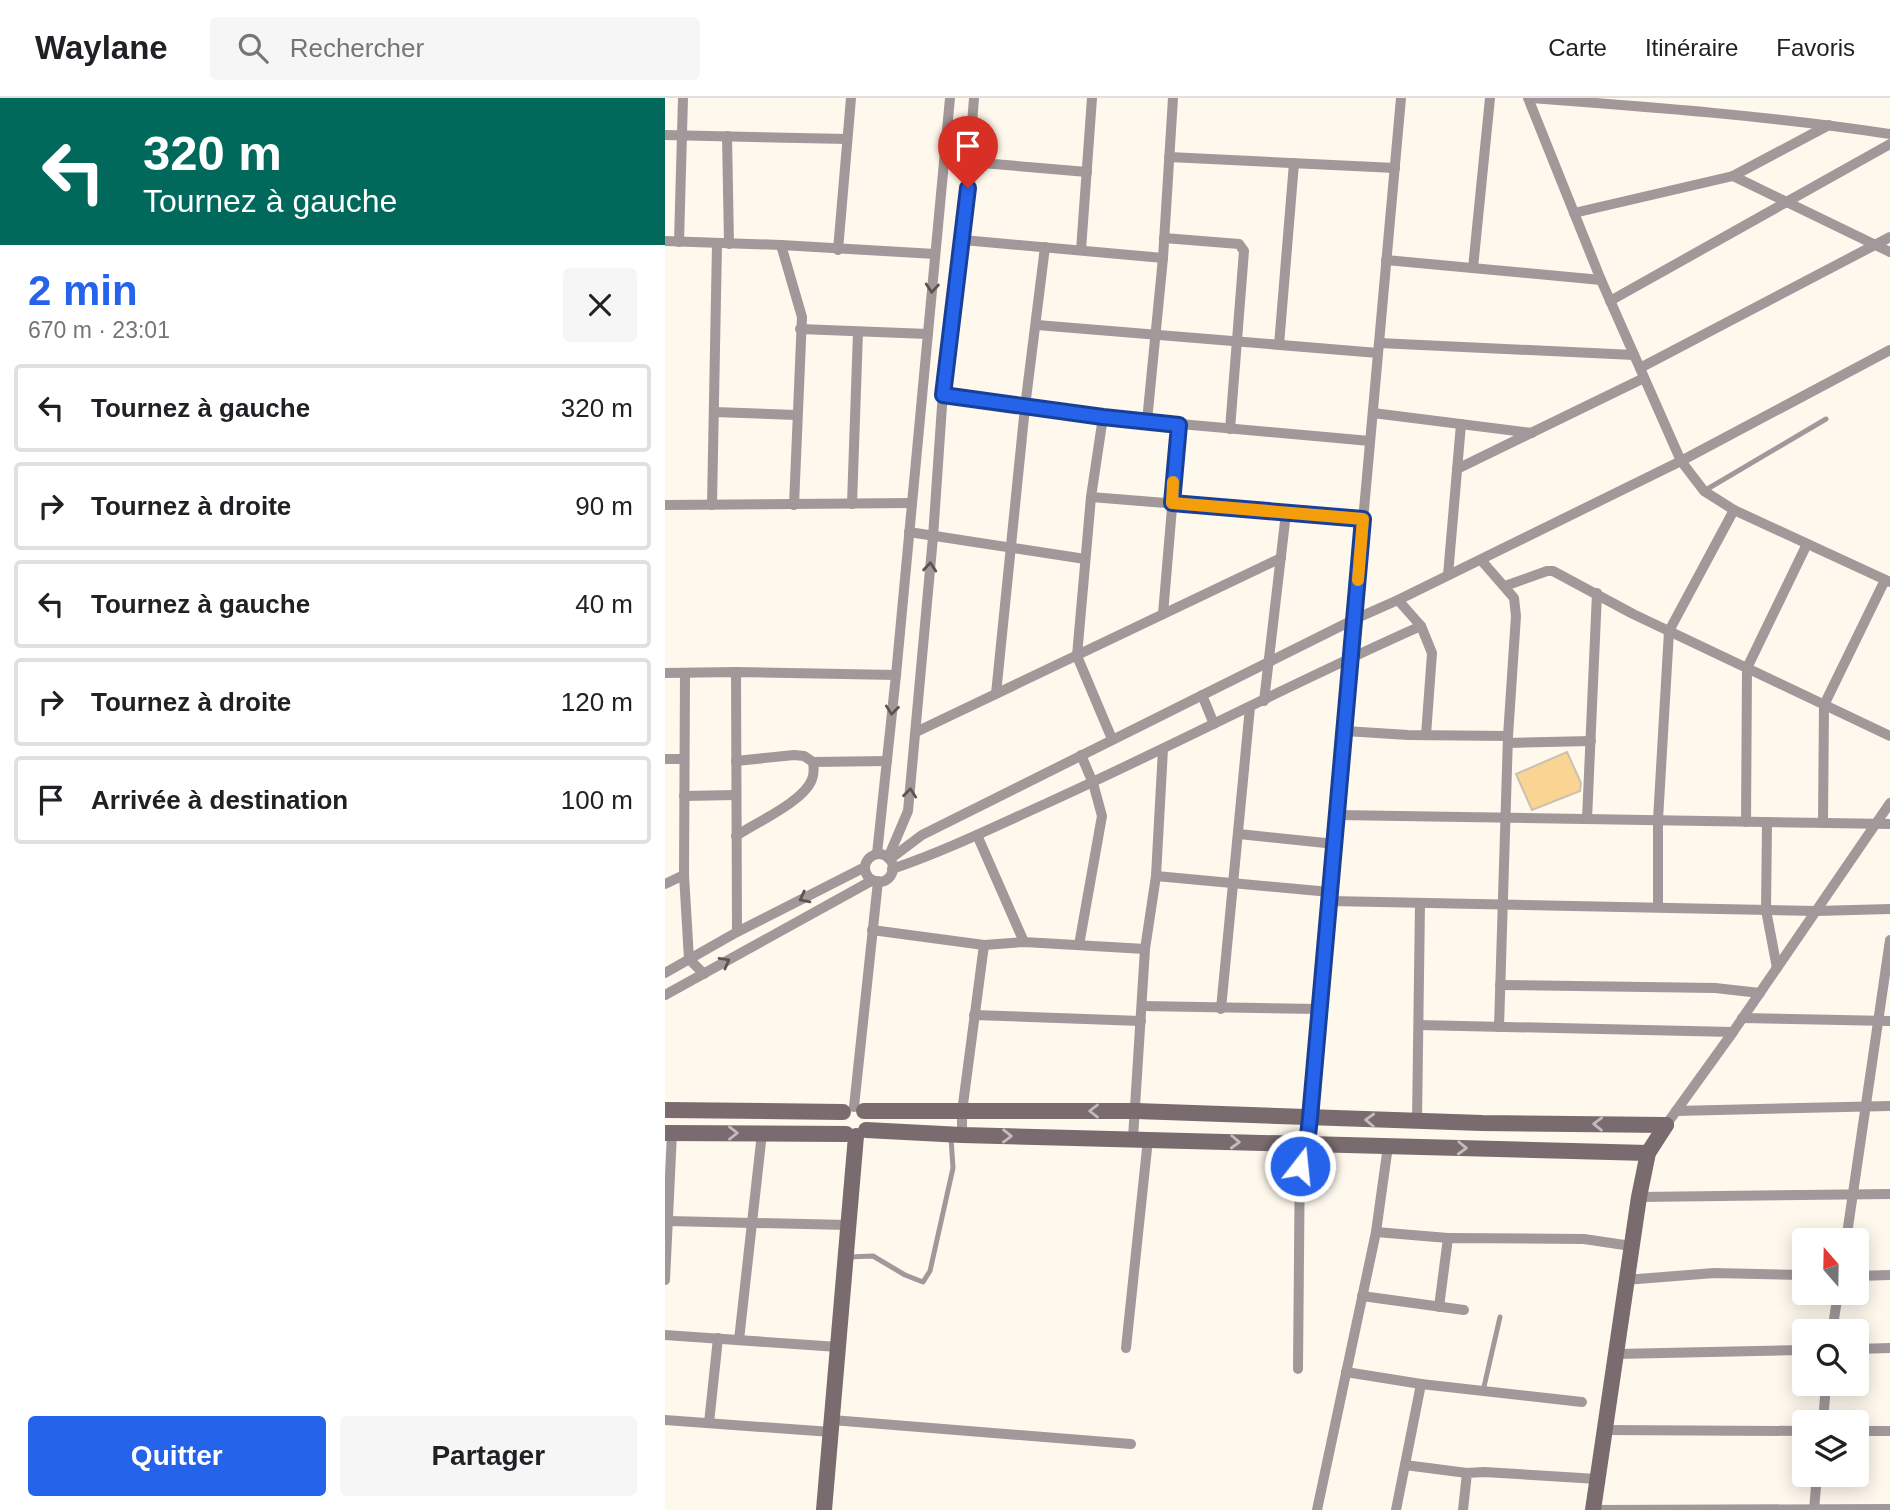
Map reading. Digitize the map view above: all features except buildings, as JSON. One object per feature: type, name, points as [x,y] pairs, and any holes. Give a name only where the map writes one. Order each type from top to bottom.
[{"type":"street","points":[[679,242],[683,98]]},
{"type":"street","points":[[838,250],[851,98]]},
{"type":"street","points":[[665,995],[875,881],[887,878],[887,761],[950,98]]},
{"type":"street","points":[[887,860],[908,811],[933,537],[942,401],[963,240],[974,98]]},
{"type":"street","points":[[1081,250],[1092,98]]},
{"type":"street","points":[[1147,421],[1163,258],[1173,98]]},
{"type":"street","points":[[1299,1369],[1303,1144],[1310,1118],[1401,98]]},
{"type":"street","points":[[1473,268],[1490,98]]},
{"type":"street","points":[[1823,823],[1824,705],[1888,581],[1734,510],[1704,491],[1681,461],[1601,281],[1529,98],[1657,107],[1890,134]]},
{"type":"street","points":[[1574,213],[1733,176],[1829,125]]},
{"type":"street","points":[[665,135],[847,139]]},
{"type":"street","points":[[727,136],[729,244]]},
{"type":"street","points":[[1610,301],[1890,144]]},
{"type":"street","points":[[1169,157],[1395,168]]},
{"type":"street","points":[[970,162],[1087,172]]},
{"type":"street","points":[[1279,345],[1294,163]]},
{"type":"street","points":[[1733,176],[1890,252]]},
{"type":"street","points":[[1457,469],[1532,433],[1890,237]]},
{"type":"street","points":[[1164,238],[1239,244],[1244,251],[1230,429]]},
{"type":"street","points":[[963,240],[1163,258]]},
{"type":"street","points":[[665,241],[935,254]]},
{"type":"street","points":[[712,505],[717,244]]},
{"type":"street","points":[[781,245],[800,307],[794,505]]},
{"type":"street","points":[[996,694],[1025,407],[1045,247]]},
{"type":"street","points":[[1386,260],[1601,281]]},
{"type":"street","points":[[1037,325],[1279,345],[1634,355]]},
{"type":"street","points":[[800,329],[928,334]]},
{"type":"street","points":[[852,504],[857,332]]},
{"type":"street","points":[[887,860],[922,835],[1355,619],[1681,461],[1890,350]]},
{"type":"street","points":[[921,404],[942,401],[1025,407],[1179,425],[1370,441]]},
{"type":"street","points":[[714,412],[797,415]]},
{"type":"street","points":[[1373,413],[1532,433]]},
{"type":"street","points":[[1103,417],[1091,497],[1077,656],[1112,739]]},
{"type":"street","points":[[1448,575],[1461,424]]},
{"type":"street","points":[[1163,614],[1179,425]]},
{"type":"street","points":[[1091,497],[1363,519]]},
{"type":"street","points":[[665,505],[912,503]]},
{"type":"street","points":[[1658,907],[1658,820],[1669,631],[1734,510]]},
{"type":"street","points":[[1264,701],[1286,513]]},
{"type":"street","points":[[909,532],[1085,559]]},
{"type":"street","points":[[1746,822],[1747,668],[1807,544]]},
{"type":"street","points":[[916,732],[1281,558]]},
{"type":"street","points":[[1481,560],[1514,598],[1516,616],[1508,739],[1499,1027]]},
{"type":"street","points":[[1504,586],[1553,570],[1633,614],[1890,736]]},
{"type":"street","points":[[1587,819],[1597,593]]},
{"type":"street","points":[[1398,600],[1421,626],[1432,653],[1426,735]]},
{"type":"street","points":[[665,973],[737,932],[865,867],[871,856],[887,860],[934,855],[1093,783],[1351,657],[1421,626]]},
{"type":"street","points":[[736,672],[737,932]]},
{"type":"street","points":[[665,673],[896,675]]},
{"type":"street","points":[[685,673],[684,875],[689,959],[704,974]]},
{"type":"street","points":[[1202,695],[1214,724]]},
{"type":"street","points":[[1221,1009],[1251,707]]},
{"type":"street","points":[[1345,731],[1591,741]]},
{"type":"street","points":[[1126,1348],[1140,1139],[1136,1111],[1145,949],[1156,876],[1163,749]]},
{"type":"street","points":[[736,761],[794,755],[804,756],[813,762],[887,761]]},
{"type":"street","points":[[1079,945],[1102,816],[1093,783],[1081,755]]},
{"type":"street","points":[[665,759],[683,759]]},
{"type":"street","points":[[736,836],[797,798],[809,786],[813,777],[813,762]]},
{"type":"street","points":[[684,796],[735,795]]},
{"type":"street","points":[[1890,803],[1648,1153],[1625,1280],[1593,1510],[1890,1509]]},
{"type":"street","points":[[1337,815],[1890,824]]},
{"type":"street","points":[[1767,822],[1766,910],[1777,968]]},
{"type":"street","points":[[1238,834],[1335,844]]},
{"type":"street","points":[[977,835],[1024,942]]},
{"type":"street","points":[[865,867],[869,877],[875,881]]},
{"type":"street","points":[[665,884],[684,875]]},
{"type":"street","points":[[1156,876],[1330,896],[1420,902],[1816,911],[1890,909]]},
{"type":"street","points":[[854,1110],[875,881]]},
{"type":"street","points":[[1417,1121],[1420,902]]},
{"type":"street","points":[[872,930],[984,945],[1024,942],[1145,949]]},
{"type":"street","points":[[1848,1228],[1865,1106],[1884,1021],[1890,940]]},
{"type":"street","points":[[956,1135],[963,1112],[984,945]]},
{"type":"street","points":[[1500,985],[1715,988],[1760,993]]},
{"type":"street","points":[[1142,1006],[1320,1009]]},
{"type":"street","points":[[974,1015],[1141,1021]]},
{"type":"street","points":[[1742,1018],[1884,1021]]},
{"type":"street","points":[[1419,1025],[1733,1031]]},
{"type":"street","points":[[1676,1111],[1890,1106]]},
{"type":"street","points":[[854,1110],[839,1119],[841,1127],[856,1133]]},
{"type":"street","points":[[824,1510],[856,1133],[868,1117],[854,1110]]},
{"type":"street","points":[[665,1111],[1136,1111],[1417,1121],[1666,1125]]},
{"type":"street","points":[[665,1280],[669,1133],[956,1135],[1648,1153]]},
{"type":"street","points":[[739,1340],[762,1133]]},
{"type":"street","points":[[1317,1510],[1375,1231],[1388,1146]]},
{"type":"street","points":[[1639,1197],[1890,1194]]},
{"type":"street","points":[[668,1221],[848,1225]]},
{"type":"street","points":[[1375,1231],[1448,1238],[1584,1239],[1631,1246]]},
{"type":"street","points":[[1439,1307],[1448,1238]]},
{"type":"street","points":[[1625,1280],[1714,1273],[1792,1275]]},
{"type":"street","points":[[1869,1276],[1890,1275]]},
{"type":"street","points":[[1362,1296],[1464,1310]]},
{"type":"street","points":[[665,1335],[838,1347]]},
{"type":"street","points":[[709,1423],[718,1338]]},
{"type":"street","points":[[1869,1349],[1890,1348]]},
{"type":"street","points":[[1616,1354],[1792,1350]]},
{"type":"street","points":[[1346,1372],[1421,1384],[1582,1402]]},
{"type":"street","points":[[1397,1510],[1421,1384]]},
{"type":"street","points":[[665,1420],[831,1426],[1131,1444]]},
{"type":"street","points":[[1605,1430],[1792,1431]]},
{"type":"street","points":[[1869,1431],[1890,1431]]},
{"type":"street","points":[[1405,1465],[1467,1473],[1598,1479]]},
{"type":"street","points":[[1463,1510],[1467,1473]]},
{"type":"street","points":[[1814,1510],[1816,1487]]},
{"type":"lane","points":[[1704,491],[1826,419]]},
{"type":"lane","points":[[845,1257],[873,1256],[923,1282],[930,1271],[953,1168],[956,1135]]},
{"type":"lane","points":[[1483,1391],[1500,1317]]},
{"type":"slow traffic","points":[[1173,482],[1172,503],[1363,519],[1358,580]]},
{"type":"route","points":[[968,188],[943,395],[1179,425],[1172,503],[1363,519],[1310,1118],[1307,1144],[1300,1144],[1300,1166]]}]
